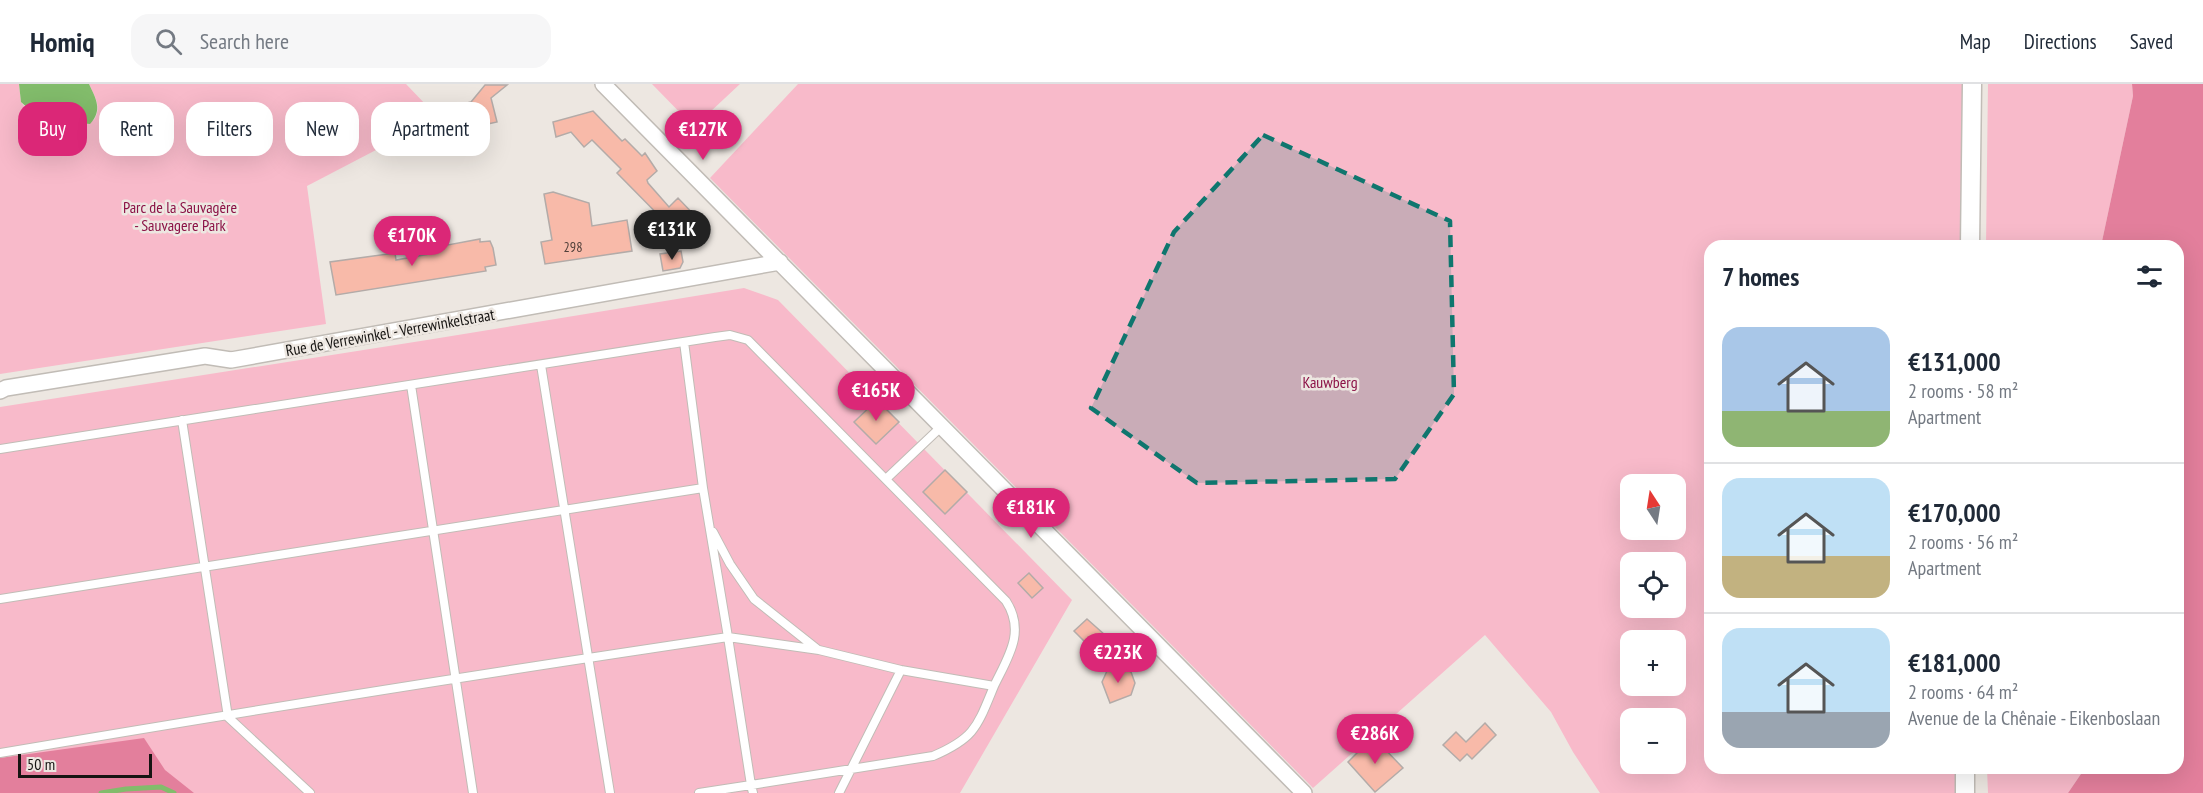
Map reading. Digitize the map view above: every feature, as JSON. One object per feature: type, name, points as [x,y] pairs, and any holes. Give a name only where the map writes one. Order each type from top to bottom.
[{"type":"street","points":[[603,84],[943,425],[1304,793]]},
{"type":"street","points":[[1970,240],[1972,84]]},
{"type":"street","name":"Rue de Verrewinkel - Verrewinkelstraat","points":[[0,391],[6,388],[205,356],[231,360],[780,262]]},
{"type":"street","points":[[1965,774],[1965,793]]},
{"type":"lane","points":[[0,449],[730,335],[748,340],[1006,601],[1016,623],[1015,637],[972,733],[955,746],[933,756],[752,789],[699,793]]},
{"type":"lane","points":[[684,342],[703,488],[752,789]]},
{"type":"lane","points":[[541,365],[610,793]]},
{"type":"lane","points":[[411,385],[473,793]]},
{"type":"lane","points":[[182,420],[228,717],[310,793]]},
{"type":"lane","points":[[886,479],[943,425]]},
{"type":"lane","points":[[0,600],[703,488]]},
{"type":"lane","points":[[709,524],[730,564],[754,599],[819,650]]},
{"type":"lane","points":[[0,752],[228,717],[455,678],[728,637],[819,650],[901,670],[994,686]]},
{"type":"lane","points":[[838,793],[901,670]]},
{"type":"highlighted area","points":[[1263,135],[1450,221],[1454,394],[1395,479],[1197,483],[1091,408],[1174,232]]},
{"type":"green space","name":"Parc de la Sauvagère - Sauvagere Park","points":[[0,84],[19,84],[21,102],[18,102],[18,156],[87,156],[87,121],[94,120],[97,111],[97,102],[89,84],[406,84],[423,102],[371,102],[371,153],[307,186],[326,324],[0,374]]},
{"type":"green space","points":[[652,84],[740,84],[694,127]]},
{"type":"green space","name":"Kauwberg","points":[[798,84],[1964,84],[1964,240],[1704,240],[1704,774],[1957,774],[1956,793],[1600,793],[1573,752],[1551,712],[1485,635],[1313,788],[710,178]]},
{"type":"green space","points":[[1988,84],[2132,84],[2133,96],[2102,240],[1986,240]]},
{"type":"green space","points":[[744,288],[778,300],[1072,600],[960,793],[0,793],[0,407]]},
{"type":"green space","points":[[1987,774],[2081,774],[2068,793],[1988,793]]},
{"type":"shaded area","points":[[19,84],[89,84],[97,109],[90,124],[87,124],[87,102],[21,102]]},
{"type":"shaded area","points":[[2132,84],[2203,84],[2203,793],[2068,793],[2081,774],[2184,774],[2184,240],[2102,240],[2133,96]]},
{"type":"shaded area","points":[[144,738],[165,770],[194,793],[0,793],[0,758]]},
{"type":"building","points":[[485,85],[507,85],[491,98],[497,122],[490,124],[490,102],[471,102]]},
{"type":"building","points":[[593,111],[622,141],[625,139],[642,156],[645,153],[657,171],[647,180],[648,183],[669,207],[678,198],[701,222],[683,240],[617,173],[621,169],[592,140],[584,147],[571,132],[556,137],[553,122]]},
{"type":"building","points":[[721,113],[736,129],[721,145],[705,129]]},
{"type":"building","points":[[553,192],[589,203],[592,226],[627,220],[632,251],[545,264],[541,242],[552,240],[544,194]]},
{"type":"building","points":[[480,239],[480,242],[490,241],[493,248],[496,265],[485,267],[486,271],[336,295],[330,262],[395,253],[396,260],[435,253],[433,244],[447,242],[448,245]]},
{"type":"building","points":[[681,251],[683,262],[680,268],[663,271],[660,254]]},
{"type":"building","points":[[877,400],[899,422],[876,444],[854,422]]},
{"type":"building","points":[[945,470],[967,492],[945,514],[923,492]]},
{"type":"building","points":[[1029,573],[1043,588],[1032,598],[1018,583]]},
{"type":"building","points":[[1087,619],[1105,635],[1093,647],[1090,647],[1074,631]]},
{"type":"building","points":[[1119,666],[1131,672],[1135,683],[1131,695],[1110,703],[1102,682],[1107,671]]},
{"type":"building","points":[[1485,723],[1496,735],[1472,759],[1467,754],[1460,761],[1443,745],[1456,732],[1466,742]]},
{"type":"building","points":[[1371,739],[1380,748],[1382,746],[1403,768],[1375,792],[1348,762]]},
{"type":"waterway","points":[[101,793],[161,787],[174,793]]}]
